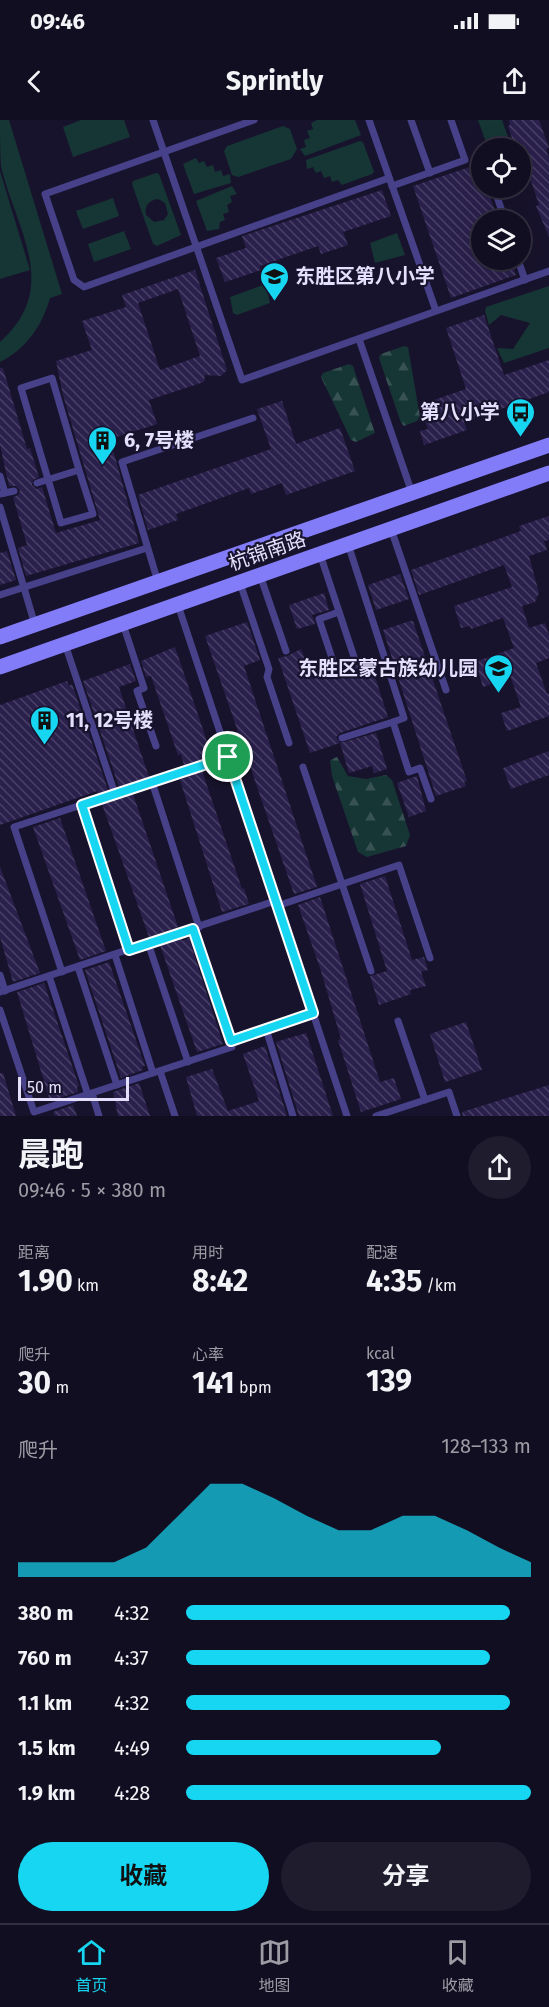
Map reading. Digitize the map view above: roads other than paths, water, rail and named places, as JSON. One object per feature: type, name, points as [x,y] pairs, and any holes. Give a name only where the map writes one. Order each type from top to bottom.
[{"type":"main road","name":"杭锦南路","points":[[0,637],[549,445]]},
{"type":"main road","name":"杭锦南路","points":[[0,667],[549,473]]},
{"type":"lane","points":[[153,120],[242,380],[549,271]]},
{"type":"lane","points":[[254,120],[45,194],[74,280],[84,287],[389,178]]},
{"type":"lane","points":[[369,120],[436,311]]},
{"type":"lane","points":[[411,120],[430,173]]},
{"type":"lane","points":[[392,186],[465,160],[451,120]]},
{"type":"lane","points":[[522,270],[525,280]]},
{"type":"lane","points":[[359,339],[412,493]]},
{"type":"lane","points":[[52,378],[79,470],[93,514],[61,523],[21,388],[52,378]]},
{"type":"lane","points":[[158,582],[122,462],[253,418]]},
{"type":"lane","points":[[37,483],[79,470]]},
{"type":"lane","points":[[0,476],[2,494],[14,491]]},
{"type":"lane","points":[[0,507],[35,625]]},
{"type":"lane","points":[[391,529],[446,690]]},
{"type":"lane","points":[[342,738],[405,718],[348,544]]},
{"type":"lane","points":[[0,596],[147,548]]},
{"type":"lane","points":[[320,554],[355,660]]},
{"type":"lane","points":[[260,575],[286,651]]},
{"type":"lane","points":[[240,583],[269,669],[267,677],[289,743]]},
{"type":"lane","points":[[178,605],[347,1116]]},
{"type":"lane","points":[[335,667],[319,619],[339,612]]},
{"type":"lane","points":[[123,624],[144,688],[137,691],[156,746]]},
{"type":"lane","points":[[65,644],[115,794]]},
{"type":"lane","points":[[393,722],[409,772],[420,768],[431,799]]},
{"type":"lane","points":[[62,972],[14,827],[228,757]]},
{"type":"lane","points":[[303,767],[371,971]]},
{"type":"lane","points":[[0,1010],[34,1112],[41,1113],[90,1094],[232,1047],[152,782]]},
{"type":"lane","points":[[82,805],[129,950]]},
{"type":"lane","points":[[0,975],[3,992],[148,943],[341,885],[399,865],[430,958]]},
{"type":"lane","points":[[148,943],[188,1062]]},
{"type":"lane","points":[[115,954],[175,1116]]},
{"type":"lane","points":[[78,967],[117,1085]]},
{"type":"lane","points":[[49,976],[99,1116]]},
{"type":"lane","points":[[231,1041],[313,1013]]},
{"type":"lane","points":[[398,1021],[425,1100]]},
{"type":"lane","points":[[266,1029],[293,1116]]},
{"type":"lane","points":[[376,1116],[449,1092],[457,1116]]},
{"type":"place","name":"东胜区第八小学","points":[[274,302]]},
{"type":"place","name":"第八小学","points":[[521,438]]},
{"type":"place","name":"6, 7号楼","points":[[103,466]]},
{"type":"place","name":"东胜区蒙古族幼儿园","points":[[499,694]]},
{"type":"place","name":"11, 12号楼","points":[[45,746]]}]
